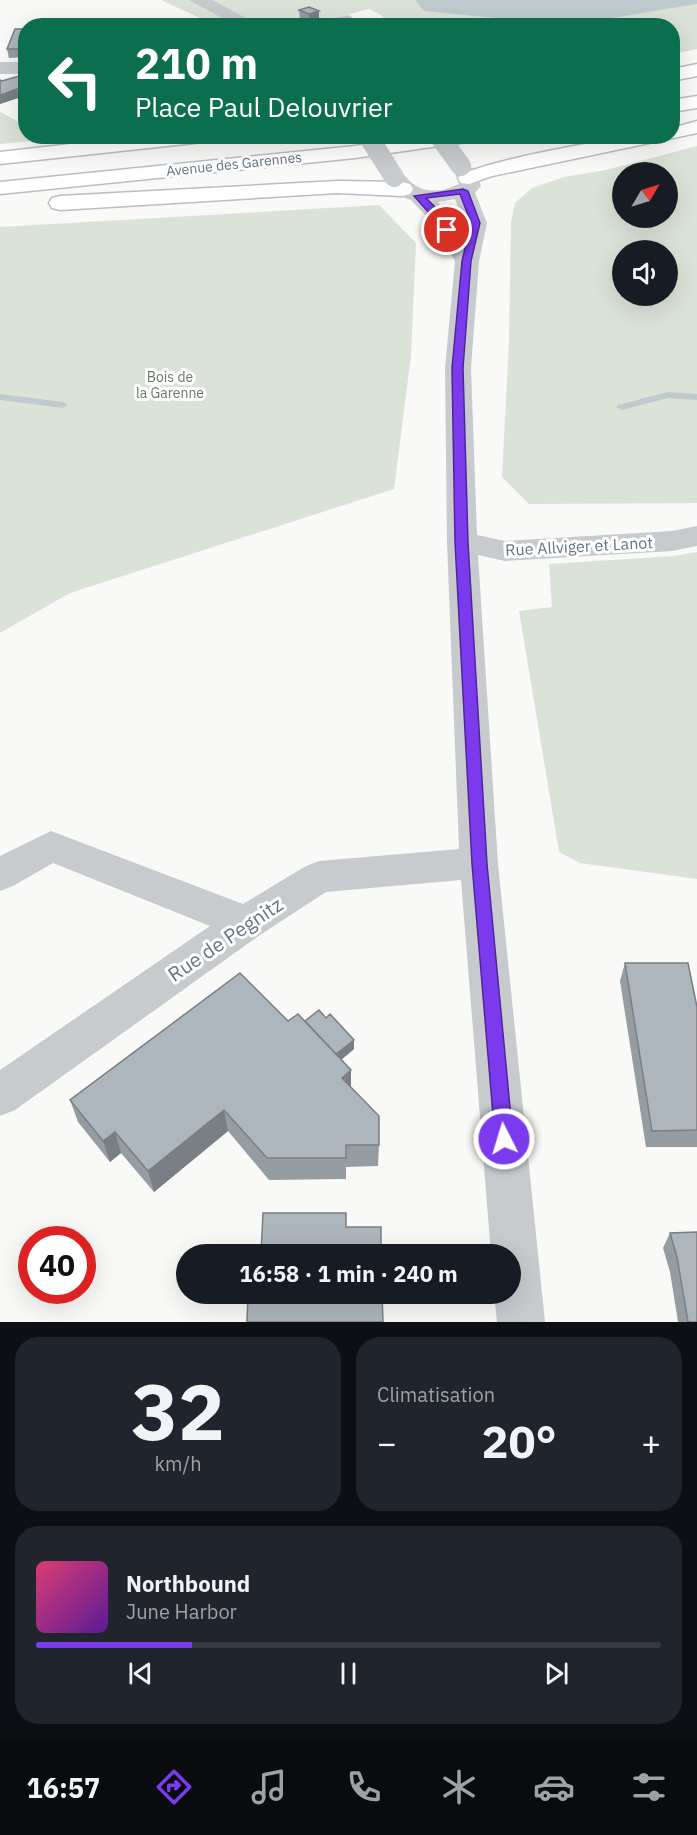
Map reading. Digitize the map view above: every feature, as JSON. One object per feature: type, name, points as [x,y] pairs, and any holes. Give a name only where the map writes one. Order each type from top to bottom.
[{"type":"main road","points":[[680,73],[697,70]]},
{"type":"main road","points":[[680,87],[697,84]]},
{"type":"main road","points":[[680,105],[697,102]]},
{"type":"main road","points":[[680,132],[697,127]]},
{"type":"main road","points":[[0,158],[130,144]]},
{"type":"main road","name":"Avenue des Garennes","points":[[0,171],[272,144]]},
{"type":"main road","name":"Avenue des Garennes","points":[[0,188],[355,152],[411,144]]},
{"type":"main road","points":[[464,178],[486,171],[623,144]]},
{"type":"main road","points":[[0,206],[337,188],[405,188]]},
{"type":"street","points":[[198,0],[235,18]]},
{"type":"street","points":[[0,68],[18,68]]},
{"type":"street","points":[[374,144],[405,188],[437,214],[467,261]]},
{"type":"street","points":[[444,144],[464,178],[476,223],[467,261],[458,368],[462,542],[479,864],[521,1322]]},
{"type":"street","points":[[405,188],[464,178]]},
{"type":"street","name":"Rue Allviger et Lanot","points":[[462,542],[505,551],[672,541],[697,537]]},
{"type":"street","points":[[0,875],[51,846],[246,923]]},
{"type":"street","name":"Rue de Pegnitz","points":[[0,1095],[246,923],[319,877],[438,865],[479,864]]},
{"type":"green space","points":[[161,0],[697,0],[697,49],[680,52],[680,18],[383,18],[369,9],[335,18],[200,18]]},
{"type":"green space","points":[[0,112],[18,121],[18,142],[0,144]]},
{"type":"green space","points":[[697,146],[697,503],[529,504],[502,477],[509,340],[511,222],[515,203],[532,188],[564,177],[612,168],[612,228],[678,228],[678,162],[636,162]]},
{"type":"green space","name":"Bois de la Garenne","points":[[379,205],[416,243],[411,356],[394,489],[70,593],[0,633],[0,227]]},
{"type":"green space","points":[[697,552],[697,879],[580,863],[559,852],[519,611],[552,607],[549,564],[674,556]]},
{"type":"shaded area","points":[[415,0],[697,0],[697,4],[611,18],[497,18],[424,11]]},
{"type":"building","points":[[309,7],[319,11],[309,14],[299,10]]},
{"type":"building","points":[[15,29],[18,29],[18,49],[7,49]]},
{"type":"building","points":[[18,76],[18,90],[0,95],[0,80]]},
{"type":"building","points":[[625,963],[688,963],[697,1007],[697,1130],[652,1131]]},
{"type":"building","points":[[240,973],[288,1021],[298,1014],[351,1070],[342,1078],[379,1116],[379,1145],[346,1145],[346,1158],[267,1158],[224,1110],[148,1171],[115,1132],[103,1141],[70,1100]]},
{"type":"building","points":[[319,1010],[326,1018],[330,1014],[354,1040],[336,1054],[305,1021]]},
{"type":"building","points":[[263,1213],[346,1213],[346,1227],[381,1227],[381,1244],[261,1244]]},
{"type":"building","points":[[697,1232],[697,1322],[688,1322],[677,1257],[670,1233]]},
{"type":"building","points":[[248,1304],[382,1304],[383,1322],[247,1322]]},
{"type":"waterway","points":[[622,407],[668,395],[697,397]]},
{"type":"waterway","points":[[0,397],[63,405]]},
{"type":"route","points":[[447,230],[437,214],[419,196],[463,191],[476,223],[467,261],[458,368],[462,542],[479,864],[504,1139]]}]
